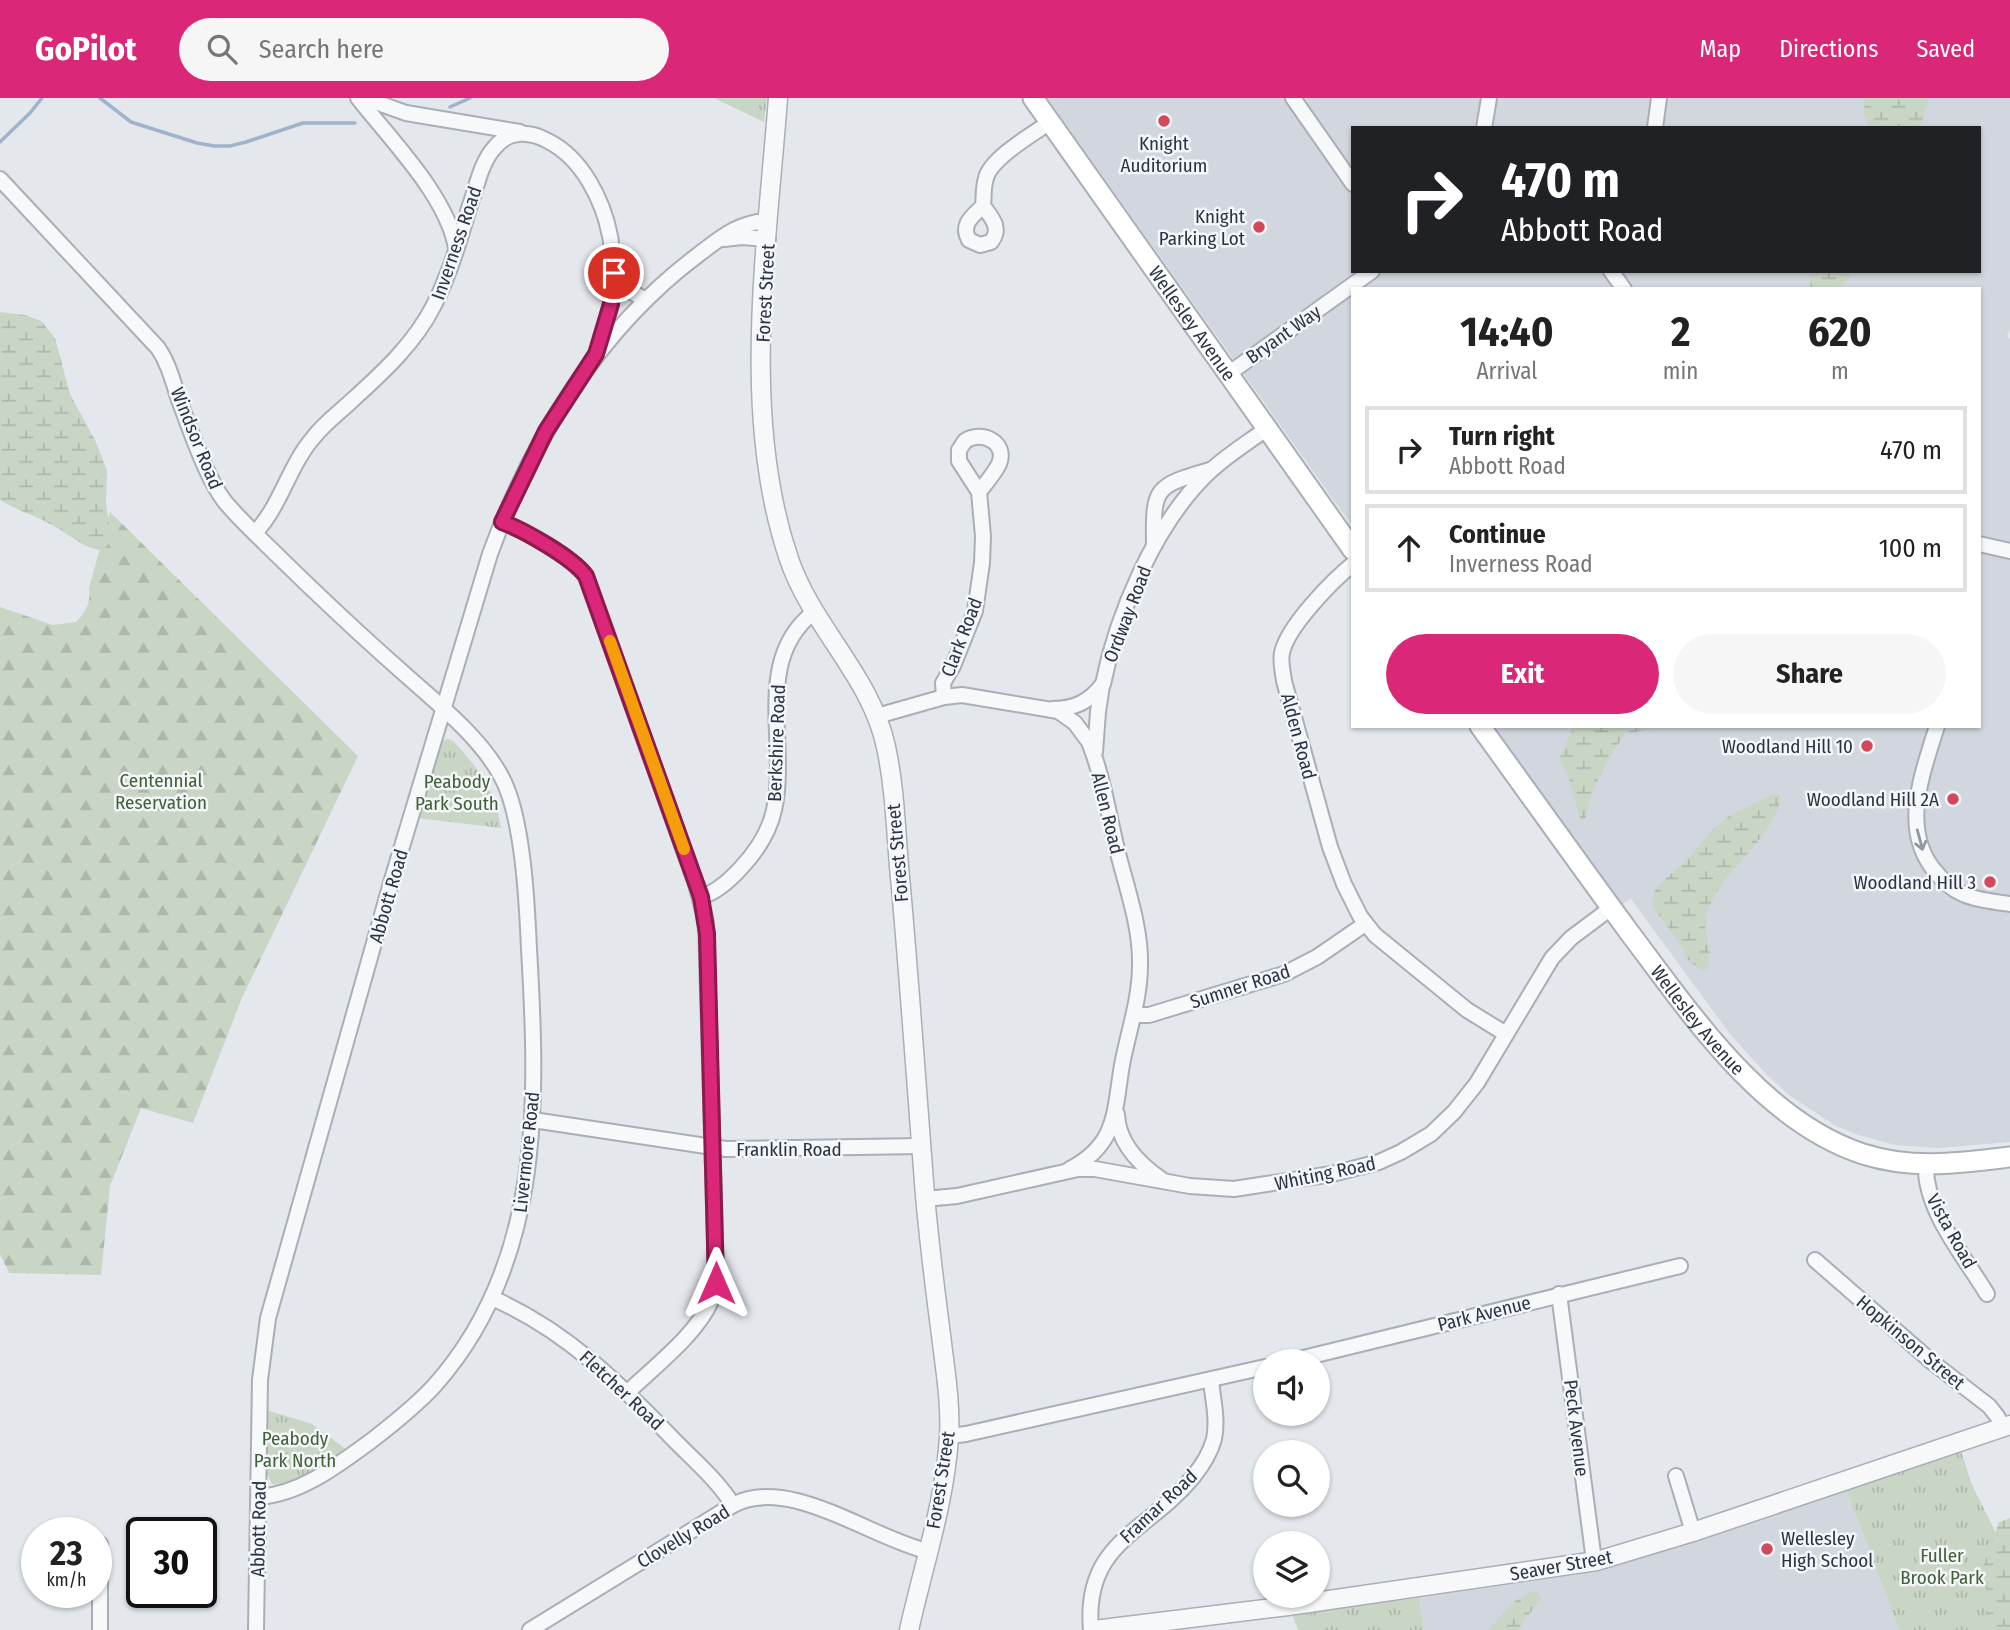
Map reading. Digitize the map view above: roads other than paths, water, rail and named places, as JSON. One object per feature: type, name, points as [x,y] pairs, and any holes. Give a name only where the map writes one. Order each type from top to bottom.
[{"type":"main road","name":"Wellesley Avenue","points":[[1033,98],[1351,547]]},
{"type":"main road","name":"Wellesley Avenue","points":[[1481,728],[1611,908],[1723,1050],[1748,1078],[1784,1111],[1822,1137],[1888,1161],[1926,1165],[2010,1157]]},
{"type":"street","points":[[358,98],[414,168],[438,203],[452,230],[457,249]]},
{"type":"street","points":[[364,98],[406,113],[525,133],[554,145],[569,157],[589,183],[605,218],[614,273],[611,304],[604,332],[590,363]]},
{"type":"street","name":"Forest Street","points":[[778,98],[762,365],[768,463],[775,507],[795,576],[814,612],[853,671],[877,716],[884,737],[890,770],[925,1199],[948,1388],[949,1436],[941,1496],[909,1630]]},
{"type":"street","points":[[1293,98],[1351,181]]},
{"type":"street","points":[[1484,126],[1489,98]]},
{"type":"street","points":[[1655,126],[1660,98]]},
{"type":"street","points":[[984,206],[985,181],[990,169],[1050,122]]},
{"type":"street","name":"Inverness Road","points":[[255,533],[270,514],[298,459],[314,436],[377,377],[418,332],[441,292],[487,158],[499,142],[525,133]]},
{"type":"street","name":"Windsor Road","points":[[0,179],[158,348],[169,366],[180,401],[216,489],[227,504],[343,620],[444,709]]},
{"type":"street","name":"Abbott Road","points":[[256,1630],[261,1369],[271,1303],[391,883],[480,585],[502,522],[546,431],[590,363],[617,330],[683,266],[719,240],[746,223],[769,221]]},
{"type":"street","points":[[719,240],[742,237],[768,239]]},
{"type":"street","points":[[614,273],[624,287],[646,300]]},
{"type":"street","name":"Bryant Way","points":[[1228,374],[1369,273]]},
{"type":"street","points":[[1613,273],[1623,287]]},
{"type":"street","name":"Ordway Road","points":[[1096,761],[1102,684],[1129,601],[1154,546],[1199,482],[1212,469],[1266,429]]},
{"type":"street","name":"Ordway Road","points":[[1154,546],[1154,505],[1159,493],[1174,481],[1212,469]]},
{"type":"street","name":"Clark Road","points":[[944,697],[943,683],[971,621],[979,588],[983,549],[979,492]]},
{"type":"street","points":[[502,522],[522,531],[572,562],[586,576],[701,897],[707,934],[716,1273],[712,1299],[704,1315],[628,1392]]},
{"type":"street","points":[[1981,544],[2010,551]]},
{"type":"street","name":"Alden Road","points":[[1351,566],[1339,576],[1293,631],[1284,645],[1281,658],[1284,681],[1326,834],[1344,884],[1365,924]]},
{"type":"street","name":"Berkshire Road","points":[[701,897],[717,890],[736,873],[757,849],[769,827],[775,808],[777,786],[776,698],[780,668],[791,637],[801,623],[814,612]]},
{"type":"street","name":"Ordway Road","points":[[1053,709],[1070,708],[1080,704],[1102,684]]},
{"type":"street","name":"Allen Road","points":[[877,716],[944,697],[961,695],[1053,709],[1066,716],[1089,742],[1096,761],[1138,937],[1140,973],[1134,1015],[1123,1060],[1118,1126],[1129,1148],[1141,1163],[1165,1181]]},
{"type":"street","name":"Livermore Road","points":[[259,1497],[282,1493],[309,1482],[349,1457],[407,1412],[434,1386],[480,1324],[492,1298],[520,1217],[533,1120],[534,1049],[527,912],[514,814],[507,788],[494,764],[444,709]]},
{"type":"street","points":[[1936,728],[1919,785],[1916,815],[1919,841],[1929,864],[1944,882],[1963,895],[2010,904]]},
{"type":"street","name":"Whiting Road","points":[[925,1199],[957,1196],[1069,1170],[1095,1169],[1212,1188],[1245,1188],[1332,1174],[1391,1157],[1421,1141],[1447,1120],[1477,1083],[1558,951],[1611,908]]},
{"type":"street","points":[[1365,924],[1467,1010],[1506,1034]]},
{"type":"street","name":"Sumner Road","points":[[1134,1015],[1149,1015],[1284,974],[1317,957],[1365,924]]},
{"type":"street","name":"Allen Road","points":[[1069,1170],[1090,1156],[1100,1144],[1117,1112]]},
{"type":"street","name":"Franklin Road","points":[[533,1120],[713,1148],[754,1150],[921,1146]]},
{"type":"street","name":"Vista Road","points":[[1926,1165],[1928,1188],[1937,1213],[1987,1294]]},
{"type":"street","name":"Hopkinson Street","points":[[1815,1260],[1932,1362],[1989,1406],[2006,1426]]},
{"type":"street","name":"Park Avenue","points":[[1330,1351],[1680,1266]]},
{"type":"street","name":"Peck Avenue","points":[[1559,1294],[1594,1561]]},
{"type":"street","name":"Fletcher Road","points":[[492,1298],[559,1335],[628,1392],[704,1470],[733,1505]]},
{"type":"street","points":[[949,1436],[1253,1370]]},
{"type":"street","name":"Framar Road","points":[[1092,1630],[1090,1608],[1093,1592],[1109,1554],[1126,1536],[1183,1489],[1210,1450],[1216,1424],[1210,1381]]},
{"type":"street","name":"Seaver Street","points":[[1092,1630],[1301,1604],[1594,1561],[1693,1532],[2006,1426]]},
{"type":"street","points":[[1676,1476],[1693,1532]]},
{"type":"street","name":"Clovelly Road","points":[[530,1630],[733,1505],[759,1497],[790,1500],[927,1551]]},
{"type":"street","points":[[100,1608],[100,1630]]},
{"type":"waterway","points":[[0,142],[42,98]]},
{"type":"waterway","points":[[100,98],[131,122],[214,146],[246,142],[303,123],[355,123]]},
{"type":"waterway","points":[[450,107],[470,98]]},
{"type":"place","name":"Knight Auditorium","points":[[1164,121]]},
{"type":"place","name":"Knight Parking Lot","points":[[1259,227]]},
{"type":"place","name":"Woodland Hill 10","points":[[1867,746]]},
{"type":"place","name":"Woodland Hill 2A","points":[[1953,799]]},
{"type":"place","name":"Woodland Hill 3","points":[[1990,882]]},
{"type":"place","name":"Wellesley High School","points":[[1767,1549]]},
{"type":"park label","name":"Centennial Reservation","points":[[161,791]]},
{"type":"park label","name":"Peabody Park South","points":[[457,792]]},
{"type":"park label","name":"Peabody Park North","points":[[295,1449]]},
{"type":"park label","name":"Fuller Brook Park","points":[[1942,1566]]}]
